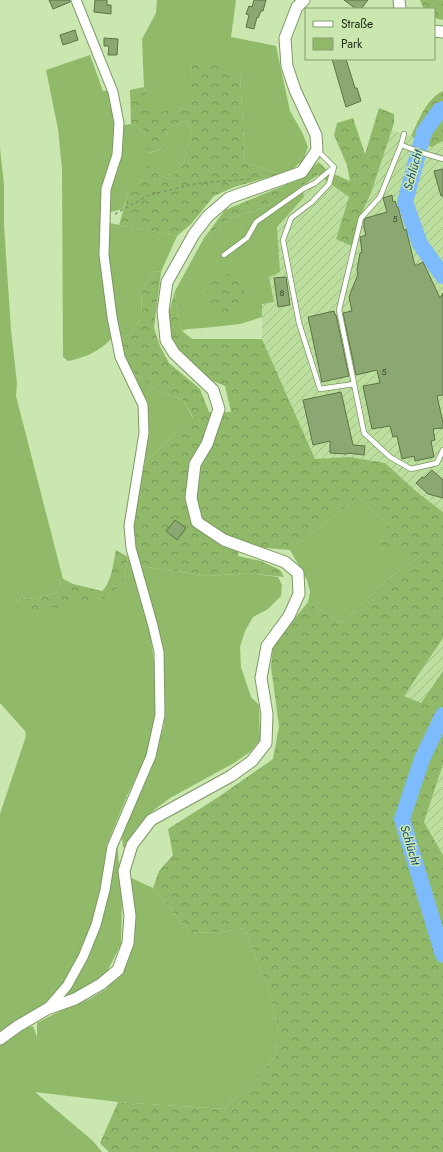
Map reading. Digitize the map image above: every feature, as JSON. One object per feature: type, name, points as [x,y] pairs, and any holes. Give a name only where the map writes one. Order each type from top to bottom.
[{"type":"street","points":[[47,1009],[67,986],[96,925],[105,890],[112,847],[151,756],[160,715],[159,652],[131,548],[129,526],[144,433],[143,405],[120,357],[112,317],[104,255],[106,189],[117,155],[119,123],[113,92],[76,0]]},
{"type":"street","points":[[0,1039],[18,1026],[47,1009],[75,999],[101,984],[118,970],[128,943],[130,916],[124,871],[132,845],[151,820],[231,776],[252,761],[266,743],[267,714],[261,678],[267,646],[289,616],[299,594],[298,573],[285,562],[224,540],[197,522],[190,498],[195,464],[206,444],[219,409],[213,390],[174,353],[166,340],[163,311],[167,282],[194,234],[208,216],[229,198],[302,172],[317,150],[316,135],[295,90],[287,66],[285,38],[297,7],[304,0]]},
{"type":"lane","points":[[404,134],[380,197],[361,218],[339,310],[364,433],[390,457],[411,469],[437,463],[443,450]]},
{"type":"lane","points":[[401,145],[426,154],[443,158]]},
{"type":"lane","points":[[317,150],[334,167]]},
{"type":"lane","points":[[334,167],[329,184],[312,202],[291,218],[283,240],[299,323],[320,389],[354,384]]},
{"type":"lane","points":[[224,255],[247,238],[256,222],[303,189],[315,183],[334,167]]},
{"type":"path","points":[[106,219],[150,195],[199,183],[250,179]]},
{"type":"shaded area","points":[[391,130],[411,136],[431,146],[443,141],[443,512],[418,493],[349,457],[315,459],[262,339],[262,208],[318,175],[349,197],[336,239],[358,221],[371,193]]},
{"type":"shaded area","points":[[443,638],[443,671],[421,703],[403,696]]},
{"type":"shaded area","points":[[443,764],[443,855],[424,822]]},
{"type":"green space","points":[[157,0],[236,0],[231,37],[276,46],[290,111],[302,132],[308,147],[303,160],[293,169],[279,174],[245,162],[240,73],[191,59],[193,106],[155,114],[144,87],[142,39],[156,13]]},
{"type":"green space","points":[[420,0],[443,0],[443,20],[435,18],[435,8],[424,8]]},
{"type":"green space","points":[[90,55],[103,91],[110,90],[115,124],[115,146],[102,190],[100,210],[102,268],[111,339],[102,347],[91,353],[68,361],[63,357],[62,169],[58,129],[46,70]]},
{"type":"green space","points":[[191,58],[240,73],[245,162],[279,174],[234,187],[214,196],[191,224],[177,236],[119,225],[128,194],[143,167],[159,161],[162,177],[169,179],[184,162],[192,132],[187,120],[168,128],[164,148],[148,153],[144,131],[131,124],[130,90],[144,87],[155,113],[192,106]]},
{"type":"green space","points":[[443,91],[443,141],[431,147],[411,136],[420,117],[432,99]]},
{"type":"green space","points":[[379,108],[394,114],[394,123],[371,193],[358,221],[352,246],[336,239],[349,197],[318,175],[288,195],[262,208],[231,218],[204,238],[225,210],[295,181],[319,162],[329,172],[350,181],[347,165],[334,135],[337,123],[353,118],[365,154]]},
{"type":"green space","points":[[187,120],[192,132],[184,162],[178,170],[169,179],[162,177],[128,194],[123,209],[110,212],[111,191],[123,137],[122,125],[131,124],[144,131],[149,153],[164,148],[168,128]]},
{"type":"green space","points":[[0,148],[4,185],[4,225],[11,330],[17,383],[16,396],[63,579],[56,593],[35,599],[20,598],[16,604],[98,601],[124,579],[128,557],[149,625],[154,662],[156,701],[154,723],[145,759],[127,796],[107,844],[94,920],[76,962],[64,983],[52,999],[0,1031],[0,814],[26,736],[25,731],[0,703]]},
{"type":"green space","points":[[302,186],[304,197],[277,227],[280,272],[269,277],[274,302],[262,304],[262,317],[240,324],[187,329],[182,331],[178,320],[175,291],[204,238],[231,218],[262,208]]},
{"type":"green space","points":[[109,223],[177,236],[161,272],[156,271],[142,289],[141,318],[131,333],[118,341],[106,256]]},
{"type":"green space","points":[[156,271],[161,272],[154,328],[160,346],[169,363],[200,389],[209,412],[231,412],[225,386],[208,379],[173,348],[167,320],[175,291],[178,320],[182,331],[192,339],[262,339],[315,459],[349,457],[385,463],[418,493],[443,512],[443,638],[404,696],[421,703],[443,671],[443,764],[424,822],[443,855],[443,1152],[109,1152],[100,1143],[118,1102],[224,1109],[276,1056],[278,1028],[269,990],[244,928],[222,932],[191,933],[153,888],[159,871],[173,855],[168,829],[220,796],[273,759],[279,726],[271,667],[273,645],[308,602],[341,623],[392,576],[419,557],[380,545],[388,525],[358,497],[290,550],[240,546],[238,556],[261,561],[280,570],[284,577],[248,573],[209,576],[140,566],[130,525],[145,463],[193,417],[183,400],[156,390],[132,371],[118,341],[131,333],[141,318],[142,289]]},
{"type":"green space","points":[[229,273],[245,283],[244,305],[226,315],[205,307],[209,283]]},
{"type":"green space","points":[[132,371],[156,390],[183,400],[193,418],[145,463],[149,414]]},
{"type":"green space","points":[[358,497],[419,557],[392,576],[341,623],[308,602],[310,592],[307,580],[290,550]]},
{"type":"green space","points":[[116,550],[128,557],[124,579],[113,593],[98,601],[65,607],[19,610],[16,604],[20,598],[35,599],[56,593],[63,579],[73,584],[102,591],[110,578]]},
{"type":"green space","points":[[140,566],[209,576],[248,573],[278,577],[282,585],[281,596],[268,609],[253,617],[245,631],[240,647],[241,667],[251,697],[259,705],[260,740],[250,752],[234,763],[170,798],[150,813],[134,831],[126,848],[123,847],[122,837],[129,816],[157,749],[164,725],[163,680]]},
{"type":"green space","points":[[117,842],[122,899],[121,944],[108,970],[94,984],[58,1002],[79,972]]},
{"type":"green space","points":[[129,877],[153,888],[191,933],[222,932],[244,928],[269,990],[278,1028],[276,1056],[224,1109],[118,1102],[35,1092],[93,1141],[102,1152],[0,1152],[0,1046],[23,1029],[33,1026],[37,1037],[37,1023],[66,1008],[90,999],[106,989],[125,967],[130,955],[134,931]]},
{"type":"building","points":[[49,0],[70,0],[70,2],[53,9]]},
{"type":"building","points":[[95,0],[107,0],[107,5],[111,5],[111,14],[94,12]]},
{"type":"building","points":[[254,0],[266,0],[263,11],[261,11],[258,18],[257,17],[254,29],[246,27],[249,15],[246,14],[249,6],[252,7]]},
{"type":"building","points":[[344,0],[368,0],[362,8],[355,8]]},
{"type":"building","points":[[75,30],[78,40],[63,45],[60,35]]},
{"type":"building","points":[[104,38],[118,39],[117,55],[108,55],[109,46],[104,46]]},
{"type":"building","points":[[332,60],[346,60],[355,88],[357,88],[361,101],[346,107]]},
{"type":"building","points":[[443,169],[443,196],[441,196],[434,171]]},
{"type":"building","points":[[392,195],[393,202],[395,201],[398,207],[404,230],[406,229],[415,266],[423,262],[440,298],[443,293],[443,395],[437,396],[443,428],[433,429],[435,440],[431,441],[434,457],[415,461],[414,456],[402,459],[397,436],[393,437],[390,426],[372,429],[363,386],[380,383],[377,370],[356,375],[343,313],[352,311],[349,297],[358,274],[357,270],[360,253],[362,252],[360,237],[366,235],[364,220],[366,218],[387,212],[383,198]]},
{"type":"building","points":[[286,277],[290,305],[278,307],[274,278]]},
{"type":"building","points":[[334,311],[349,376],[322,382],[308,317]]},
{"type":"building","points":[[341,392],[353,445],[365,446],[364,455],[330,453],[330,441],[313,445],[303,400]]},
{"type":"building","points":[[432,470],[443,480],[443,498],[428,494],[416,483]]},
{"type":"building","points":[[175,520],[186,528],[177,540],[166,531]]},
{"type":"waterway","name":"Schlücht","points":[[443,109],[440,110],[424,132],[405,202],[420,244],[443,276]]},
{"type":"waterway","name":"Schlücht","points":[[443,715],[422,759],[402,819],[443,955]]}]
